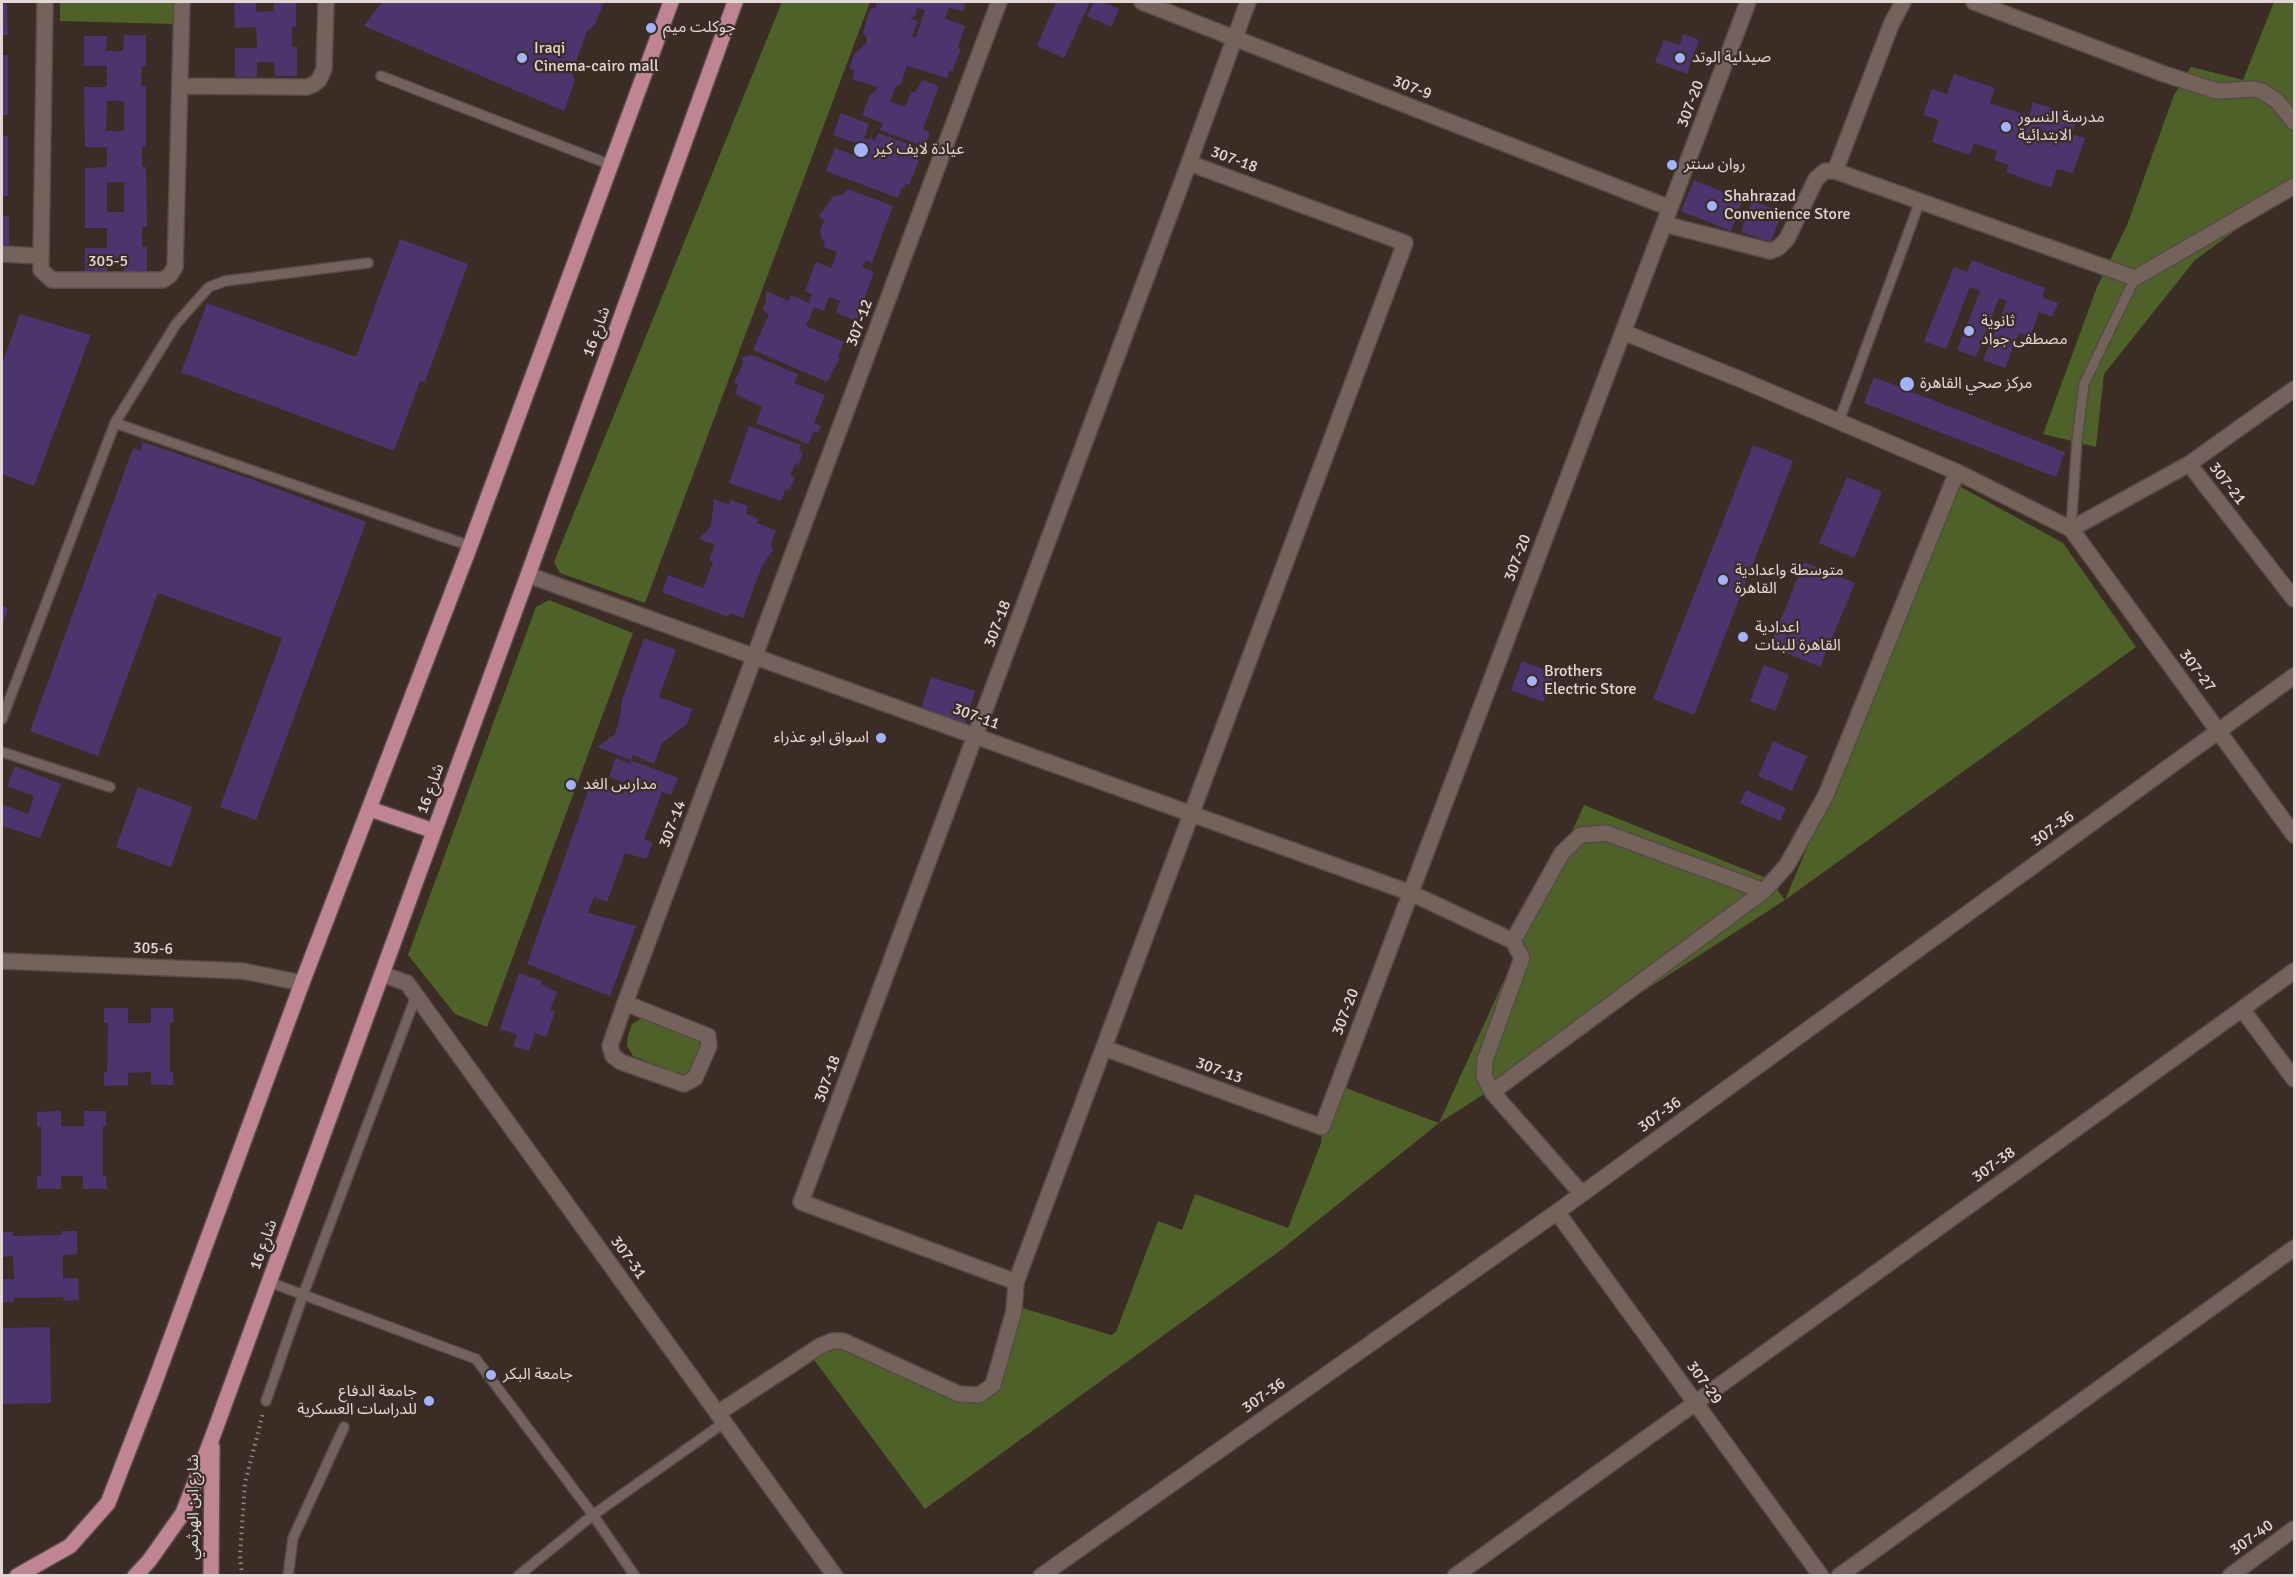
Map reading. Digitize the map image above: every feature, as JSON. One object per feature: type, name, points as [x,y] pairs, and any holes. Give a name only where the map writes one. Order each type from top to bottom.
[{"type":"main road","points":[[17,1575],[70,1546],[108,1503],[158,1376],[302,983],[470,546],[671,2]]},
{"type":"main road","name":"شارع 16","points":[[135,1575],[149,1561],[183,1513],[212,1438],[735,2]]},
{"type":"main road","points":[[370,809],[434,831]]},
{"type":"main road","name":"شارع ابن الهرثمي","points":[[211,1575],[212,1438]]},
{"type":"street","name":"305-5","points":[[45,2],[41,270],[52,280],[163,280],[175,267],[182,2]]},
{"type":"street","points":[[180,86],[307,87],[314,84],[319,80],[324,69],[326,2]]},
{"type":"street","name":"307-12","points":[[755,657],[999,2]]},
{"type":"street","name":"307-9","points":[[1142,2],[1670,208]]},
{"type":"street","points":[[1190,163],[1248,2]]},
{"type":"street","name":"307-20","points":[[1322,1127],[1748,2]]},
{"type":"street","points":[[1835,171],[1891,25],[1903,2]]},
{"type":"street","points":[[1974,2],[2164,74],[2217,91],[2254,89],[2262,91],[2277,101],[2295,122]]},
{"type":"street","name":"307-18","points":[[1190,163],[1404,243],[1016,1282],[801,1202],[1190,163]]},
{"type":"street","points":[[1664,224],[1770,252],[1787,239],[1816,179],[1825,171],[1835,171],[2135,278],[2295,186]]},
{"type":"street","points":[[2,254],[41,256]]},
{"type":"street","points":[[1623,332],[1957,471],[2071,529],[2189,464]]},
{"type":"street","name":"307-21","points":[[2295,389],[2189,464],[2295,599]]},
{"type":"street","points":[[1492,1092],[1764,891],[1786,866],[1826,795],[1957,471]]},
{"type":"street","name":"307-27","points":[[2071,529],[2295,835]]},
{"type":"street","name":"307-11","points":[[528,575],[1411,893],[1514,941]]},
{"type":"street","name":"307-14","points":[[625,1003],[708,1036],[709,1046],[694,1078],[684,1084],[616,1060],[610,1046],[625,1003],[755,657]]},
{"type":"street","name":"307-36","points":[[1041,1575],[1557,1212],[2295,676]]},
{"type":"street","points":[[1582,1194],[1492,1092],[1484,1076],[1485,1059],[1522,958],[1514,941],[1562,854],[1581,835],[1606,833],[1764,891]]},
{"type":"street","name":"305-6","points":[[2,961],[243,971],[302,983]]},
{"type":"street","name":"307-38","points":[[1695,1402],[2295,970]]},
{"type":"street","name":"307-31","points":[[382,974],[407,983],[835,1575]]},
{"type":"street","points":[[2242,1009],[2295,1079]]},
{"type":"street","name":"307-13","points":[[1104,1048],[1322,1127]]},
{"type":"street","name":"307-29","points":[[1557,1212],[1821,1575]]},
{"type":"street","points":[[1839,1575],[2295,1248]]},
{"type":"street","points":[[722,1417],[819,1346],[832,1341],[843,1341],[959,1394],[980,1395],[993,1385],[1014,1311],[1016,1282]]},
{"type":"street","points":[[1455,1575],[1695,1402]]},
{"type":"street","name":"307-40","points":[[2230,1575],[2295,1529]]},
{"type":"lane","points":[[381,76],[611,165]]},
{"type":"lane","points":[[1839,421],[1920,201]]},
{"type":"lane","points":[[2,719],[115,423],[176,324],[209,287],[225,281],[368,263]]},
{"type":"lane","points":[[2071,529],[2077,440],[2084,384],[2135,278]]},
{"type":"lane","points":[[115,423],[470,546]]},
{"type":"lane","points":[[2,752],[110,787]]},
{"type":"lane","points":[[266,1401],[303,1295],[416,996]]},
{"type":"lane","points":[[269,1282],[476,1359],[635,1575]]},
{"type":"lane","points":[[518,1575],[722,1417]]},
{"type":"lane","points":[[288,1575],[293,1538],[345,1427]]},
{"type":"path","points":[[242,1575],[240,1556],[245,1483],[266,1401]]},
{"type":"green space","points":[[60,2],[173,2],[173,24],[60,21]]},
{"type":"green space","points":[[782,2],[870,2],[645,603],[560,573],[554,562]]},
{"type":"green space","points":[[2274,2],[2294,2],[2294,188],[2195,260],[2104,374],[2096,447],[2043,434],[2097,287],[2127,225],[2174,95],[2191,67],[2243,80]]},
{"type":"green space","points":[[1959,486],[2063,543],[2136,647],[1785,900]]},
{"type":"green space","points":[[549,600],[633,633],[487,1027],[455,1014],[408,955],[536,607]]},
{"type":"green space","points":[[1584,805],[1769,879],[1785,900],[1439,1123]]},
{"type":"green space","points":[[642,1018],[697,1038],[701,1047],[692,1070],[683,1075],[678,1074],[633,1056],[627,1046],[628,1036],[632,1024]]},
{"type":"green space","points":[[1338,1085],[1439,1123],[1281,1250],[925,1509],[809,1353],[832,1341],[959,1394],[993,1385],[1013,1305],[1111,1335],[1116,1332],[1158,1221],[1182,1230],[1195,1194],[1288,1228],[1321,1143],[1322,1127]]},
{"type":"building","points":[[234,2],[256,2],[256,12],[274,11],[274,2],[296,2],[296,26],[292,27],[292,47],[297,46],[297,76],[275,76],[274,62],[257,62],[257,77],[235,77],[235,48],[257,48],[256,27],[235,28]]},
{"type":"building","points":[[382,2],[604,2],[595,25],[587,31],[572,73],[575,80],[564,111],[364,26]]},
{"type":"building","points":[[877,2],[966,2],[963,11],[949,8],[945,18],[965,26],[958,48],[961,49],[952,72],[950,70],[947,78],[907,66],[900,85],[897,85],[890,101],[905,107],[911,92],[915,92],[923,80],[939,86],[923,129],[930,132],[925,147],[880,130],[883,123],[862,115],[870,94],[875,92],[877,87],[852,79],[855,71],[850,69],[850,66],[854,54],[866,44],[867,37],[863,33],[870,9],[875,8]],"holes":[[[917,8],[925,10],[916,37],[912,36],[918,21],[910,19],[916,15]]]},
{"type":"building","points":[[1056,2],[1090,2],[1064,58],[1037,46]]},
{"type":"building","points":[[1094,2],[1103,2],[1119,9],[1111,27],[1087,16]]},
{"type":"building","points":[[2,4],[7,4],[8,35],[2,35]]},
{"type":"building","points":[[1683,34],[1699,40],[1687,74],[1655,62],[1664,40],[1680,45]]},
{"type":"building","points":[[124,35],[146,35],[146,66],[142,66],[141,86],[146,86],[146,147],[142,146],[142,167],[146,167],[147,227],[142,227],[142,247],[147,247],[147,277],[124,277],[124,262],[107,262],[107,277],[85,277],[85,248],[107,248],[107,228],[85,228],[85,168],[107,167],[107,147],[85,147],[84,87],[107,87],[107,66],[84,66],[84,36],[107,36],[106,51],[123,51]],"holes":[[[107,101],[124,101],[124,131],[106,131]],[[107,182],[124,182],[124,212],[107,212]]]},
{"type":"building","points":[[2,55],[8,55],[8,115],[2,115]]},
{"type":"building","name":"مدرسة النسور الابتدائية","points":[[1954,74],[1995,88],[1990,103],[2029,116],[2033,102],[2078,117],[2072,134],[2085,138],[2073,173],[2057,169],[2051,188],[2006,172],[2009,165],[1994,160],[1997,151],[1974,143],[1970,155],[1932,142],[1939,120],[1923,115],[1932,89],[1947,94]]},
{"type":"building","points":[[841,113],[869,124],[864,138],[870,140],[871,134],[874,142],[878,133],[920,148],[917,158],[919,160],[909,185],[902,187],[898,198],[826,171],[835,148],[854,155],[858,144],[833,135]]},
{"type":"building","points":[[2,136],[8,136],[8,196],[2,196]]},
{"type":"building","name":"Shahrazad Convenience Store","points":[[1694,180],[1743,200],[1731,231],[1681,211]]},
{"type":"building","points":[[848,189],[893,206],[872,263],[866,260],[862,267],[874,272],[856,321],[836,313],[840,301],[829,297],[824,311],[814,307],[806,326],[844,342],[838,356],[840,358],[827,382],[753,350],[769,314],[762,310],[766,301],[766,291],[788,301],[791,295],[809,303],[812,294],[805,291],[816,262],[831,268],[837,252],[823,247],[825,241],[821,238],[820,230],[824,221],[819,216],[833,196],[842,195]]},
{"type":"building","points":[[1752,201],[1782,212],[1771,242],[1741,232]]},
{"type":"building","points":[[2,216],[9,216],[9,245],[2,246]]},
{"type":"building","points":[[400,239],[468,264],[425,382],[420,381],[394,451],[181,372],[207,303],[356,357]]},
{"type":"building","name":"ثانوية مصطفى جواد","points":[[1972,260],[2045,288],[2042,297],[2058,303],[2052,317],[2039,312],[2030,337],[2019,333],[2005,368],[1983,360],[2007,301],[1999,298],[1976,357],[1957,350],[1980,291],[1970,287],[1946,349],[1924,341],[1954,267],[1967,272]]},
{"type":"building","points":[[20,314],[91,335],[34,486],[2,474],[2,364]]},
{"type":"building","points":[[752,355],[798,374],[794,383],[825,395],[814,423],[821,426],[818,433],[814,431],[808,444],[756,423],[762,407],[735,394],[738,385],[734,383],[743,363],[742,357]]},
{"type":"building","points":[[1874,377],[2065,452],[2056,477],[1864,403]]},
{"type":"building","points":[[749,426],[801,445],[799,451],[803,452],[798,466],[796,463],[790,475],[795,478],[788,491],[786,488],[781,501],[729,483]]},
{"type":"building","points":[[143,442],[366,522],[256,820],[220,807],[282,638],[158,593],[98,756],[30,731],[133,448],[140,451]]},
{"type":"building","name":"متوسطة واعدادية القاهرة","points":[[1753,445],[1793,461],[1694,715],[1653,699]]},
{"type":"building","name":"متوسطة واعدادية القاهرة","points":[[1847,477],[1882,492],[1854,558],[1819,543]]},
{"type":"building","points":[[714,499],[729,505],[731,500],[748,506],[746,514],[759,519],[757,523],[776,531],[771,544],[773,550],[762,566],[743,618],[730,613],[728,617],[662,592],[668,575],[703,588],[713,562],[709,560],[715,545],[699,539],[711,526]]},
{"type":"building","name":"متوسطة واعدادية القاهرة","points":[[1804,562],[1855,583],[1820,667],[1770,646]]},
{"type":"building","points":[[2,605],[8,608],[2,626]]},
{"type":"building","points":[[644,638],[676,650],[659,697],[692,709],[687,724],[662,743],[654,764],[633,755],[631,760],[597,747],[615,734],[622,700]]},
{"type":"building","name":"Brothers Electric Store","points":[[1522,661],[1554,673],[1543,702],[1511,690]]},
{"type":"building","points":[[1764,665],[1789,675],[1775,711],[1750,701]]},
{"type":"building","points":[[931,677],[975,691],[965,725],[920,711]]},
{"type":"building","points":[[1773,741],[1807,756],[1792,791],[1758,776]]},
{"type":"building","points":[[616,758],[630,764],[631,760],[678,778],[671,795],[662,792],[644,839],[653,843],[646,859],[625,853],[607,902],[594,897],[588,913],[636,926],[610,996],[527,964],[591,783],[623,794],[629,778],[623,782],[609,777]]},
{"type":"building","points":[[15,766],[61,784],[40,838],[2,826],[2,804],[28,814],[34,796],[7,786]]},
{"type":"building","points":[[138,787],[192,807],[171,867],[116,847]]},
{"type":"building","points":[[1746,790],[1786,808],[1780,821],[1740,803]]},
{"type":"building","points":[[519,973],[542,981],[541,984],[557,992],[550,1010],[555,1012],[546,1037],[535,1033],[529,1051],[513,1046],[517,1035],[500,1029]]},
{"type":"building","points":[[104,1008],[128,1008],[128,1023],[151,1023],[151,1008],[173,1008],[174,1022],[170,1023],[170,1072],[173,1072],[173,1085],[151,1085],[151,1072],[128,1073],[128,1085],[104,1086],[104,1072],[107,1073],[108,1023],[104,1023]]},
{"type":"building","points":[[61,1111],[61,1126],[84,1126],[84,1111],[106,1111],[106,1126],[103,1126],[103,1176],[106,1176],[107,1189],[83,1189],[83,1176],[61,1176],[61,1189],[37,1189],[37,1176],[41,1176],[41,1126],[37,1126],[37,1112]]},
{"type":"building","points":[[62,1231],[77,1231],[77,1254],[63,1255],[63,1278],[78,1278],[79,1300],[64,1301],[63,1297],[14,1298],[14,1302],[2,1302],[2,1279],[14,1279],[13,1256],[2,1257],[2,1232],[13,1232],[13,1236],[62,1235]]},
{"type":"building","points":[[50,1327],[51,1403],[2,1404],[3,1328]]},
{"type":"place","name":"جوكلت ميم","points":[[651,28]]},
{"type":"place","name":"Iraqi Cinema-cairo mall","points":[[522,58]]},
{"type":"place","name":"صيدلية الوتد","points":[[1680,58]]},
{"type":"place","name":"مدرسة النسور الابتدائية","points":[[2006,127]]},
{"type":"place","name":"عيادة لايف كير","points":[[861,150]]},
{"type":"place","name":"روان سنتر","points":[[1672,165]]},
{"type":"place","name":"Shahrazad Convenience Store","points":[[1712,206]]},
{"type":"place","name":"ثانوية مصطفى جواد","points":[[1969,331]]},
{"type":"place","name":"مركز صحي القاهرة","points":[[1907,384]]},
{"type":"place","name":"متوسطة واعدادية القاهرة","points":[[1723,580]]},
{"type":"place","name":"اعدادية القاهرة للبنات","points":[[1743,637]]},
{"type":"place","name":"Brothers Electric Store","points":[[1532,681]]},
{"type":"place","name":"اسواق ابو عذراء","points":[[881,738]]},
{"type":"place","name":"مدارس الغد","points":[[571,785]]},
{"type":"place","name":"جامعة البكر","points":[[491,1375]]},
{"type":"place","name":"جامعة الدفاع للدراسات العسكرية","points":[[429,1401]]}]
